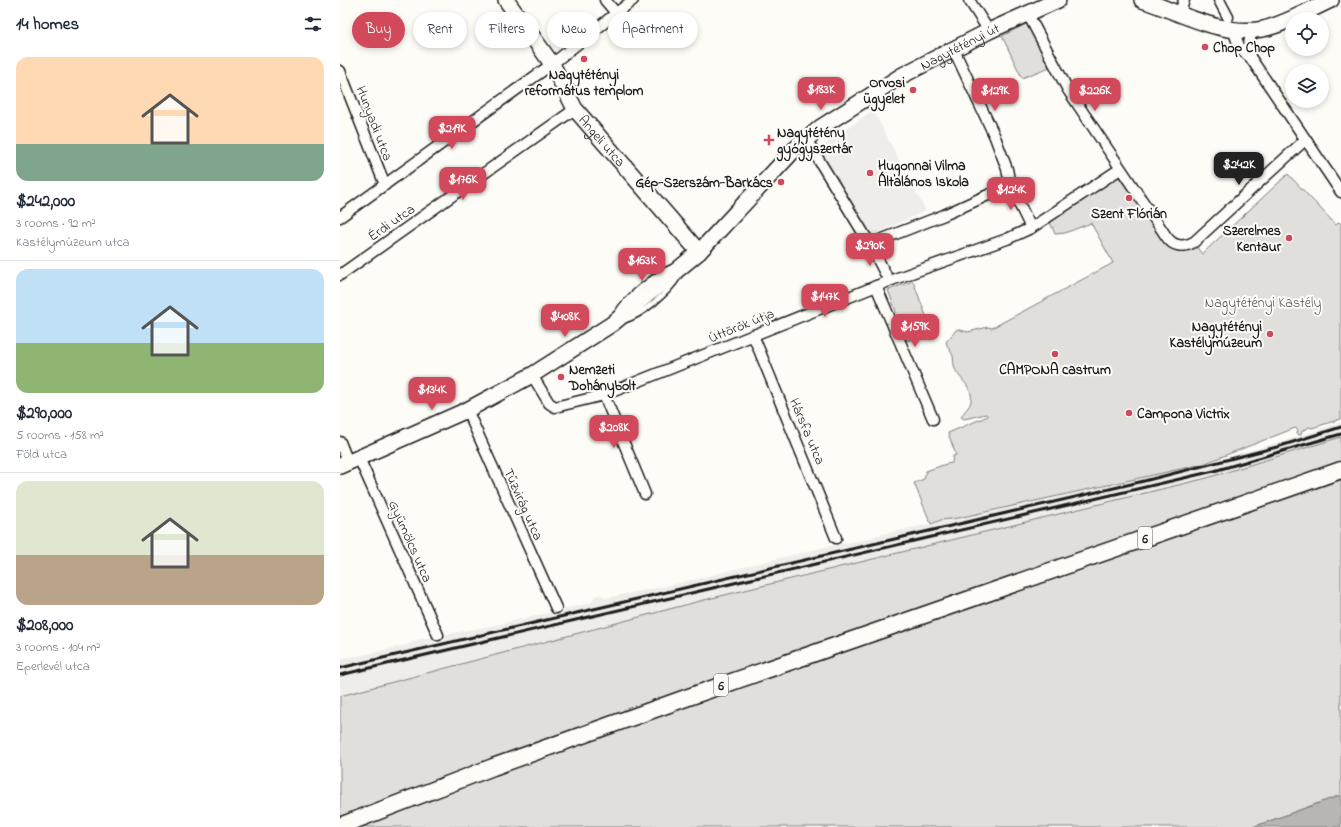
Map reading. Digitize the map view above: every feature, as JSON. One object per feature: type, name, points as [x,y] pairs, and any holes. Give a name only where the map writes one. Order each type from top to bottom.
[{"type":"main road","name":"Angeli utca","points":[[506,0],[552,64],[575,109],[693,256]]},
{"type":"main road","name":"Nagytétényi út","points":[[349,462],[467,410],[532,375],[612,324],[693,256],[806,139],[882,87],[953,48],[1058,0]]},
{"type":"main road","points":[[1142,0],[1182,7],[1213,25],[1231,23],[1252,30],[1273,26],[1331,0]]},
{"type":"main road","name":"6","points":[[340,826],[493,766],[1341,470]]},
{"type":"street","points":[[605,0],[615,12]]},
{"type":"street","points":[[617,12],[633,0]]},
{"type":"street","points":[[969,0],[989,31]]},
{"type":"street","points":[[1219,0],[1231,23],[1240,49],[1250,57],[1341,192]]},
{"type":"street","points":[[340,217],[552,64],[608,19]]},
{"type":"street","points":[[1031,20],[1068,90],[1168,240],[1178,246],[1184,246],[1194,242],[1305,140]]},
{"type":"street","points":[[1250,57],[1248,48],[1252,30]]},
{"type":"street","points":[[953,48],[995,137],[1007,168],[1010,185],[1031,228]]},
{"type":"street","name":"Hunyadi utca","points":[[340,71],[385,185]]},
{"type":"street","name":"Érdi utca","points":[[340,275],[575,109]]},
{"type":"street","points":[[806,139],[870,244],[889,280]]},
{"type":"street","name":"Úttörők útja","points":[[532,375],[549,403],[555,407],[604,395],[889,280],[1007,239],[1031,228],[1120,169]]},
{"type":"street","points":[[870,244],[1010,185]]},
{"type":"street","points":[[876,286],[933,419]]},
{"type":"street","name":"Hársfa utca","points":[[753,335],[836,538]]},
{"type":"street","points":[[604,395],[645,494]]},
{"type":"street","name":"Tűzvirág utca","points":[[467,410],[556,608]]},
{"type":"street","name":"Gyümölcs utca","points":[[340,442],[438,635]]},
{"type":"shaded area","name":"Hugonnai Vilma Általános Iskola","points":[[873,110],[926,211],[870,236],[818,149]]},
{"type":"shaded area","points":[[1341,422],[1341,437],[1207,478],[700,601],[340,696],[340,660],[348,657],[359,656],[407,645],[417,640],[496,625],[582,605],[592,602],[595,596],[601,595],[606,598],[671,585],[821,548],[868,539],[878,535],[931,524],[941,520],[959,518],[1203,464],[1294,438]]},
{"type":"shaded area","points":[[1341,795],[1341,827],[1253,827]]},
{"type":"green space","points":[[1028,23],[1052,66],[1022,78],[1002,36]]},
{"type":"green space","name":"Nagytétényi Kastély","points":[[1288,174],[1336,225],[1339,222],[1341,224],[1341,419],[1312,428],[1309,427],[1302,431],[1301,435],[1297,434],[1298,430],[1295,428],[1203,464],[958,518],[941,520],[931,524],[914,483],[924,479],[926,471],[952,463],[953,456],[956,455],[948,433],[988,416],[986,414],[964,419],[961,417],[970,403],[971,393],[956,371],[953,356],[946,342],[957,329],[968,332],[988,327],[992,328],[1113,263],[1091,223],[1065,233],[1055,234],[1049,220],[1118,176],[1161,236],[1196,246],[1202,254]]},
{"type":"green space","points":[[913,281],[932,332],[907,341],[888,290]]},
{"type":"green space","points":[[1341,437],[1341,463],[711,680],[451,774],[340,816],[340,696],[700,601],[1207,478]]},
{"type":"green space","points":[[1341,480],[1341,795],[1253,827],[359,827],[456,788],[629,726]]},
{"type":"railway","points":[[340,668],[1144,481],[1277,447],[1341,427]]},
{"type":"railway","points":[[340,675],[1214,471],[1341,434]]},
{"type":"place","name":"Chop Chop","points":[[1205,47]]},
{"type":"place","name":"Nagytétényi református templom","points":[[584,59]]},
{"type":"place","name":"Orvosi ügyelet","points":[[913,90]]},
{"type":"place","name":"Nagytétény gyógyszertár","points":[[769,140]]},
{"type":"place","name":"Hugonnai Vilma Általános Iskola","points":[[870,173]]},
{"type":"place","name":"Gép-Szerszám-Barkács","points":[[781,182]]},
{"type":"place","name":"Szent Flórián","points":[[1129,198]]},
{"type":"place","name":"Szerelmes Kentaur","points":[[1289,238]]},
{"type":"place","name":"Nagytétényi Kastélymúzeum","points":[[1270,334]]},
{"type":"place","name":"CAMPONA castrum","points":[[1055,354]]},
{"type":"place","name":"Nemzeti Dohánybolt","points":[[561,377]]},
{"type":"place","name":"Campona Victrix","points":[[1129,413]]}]
